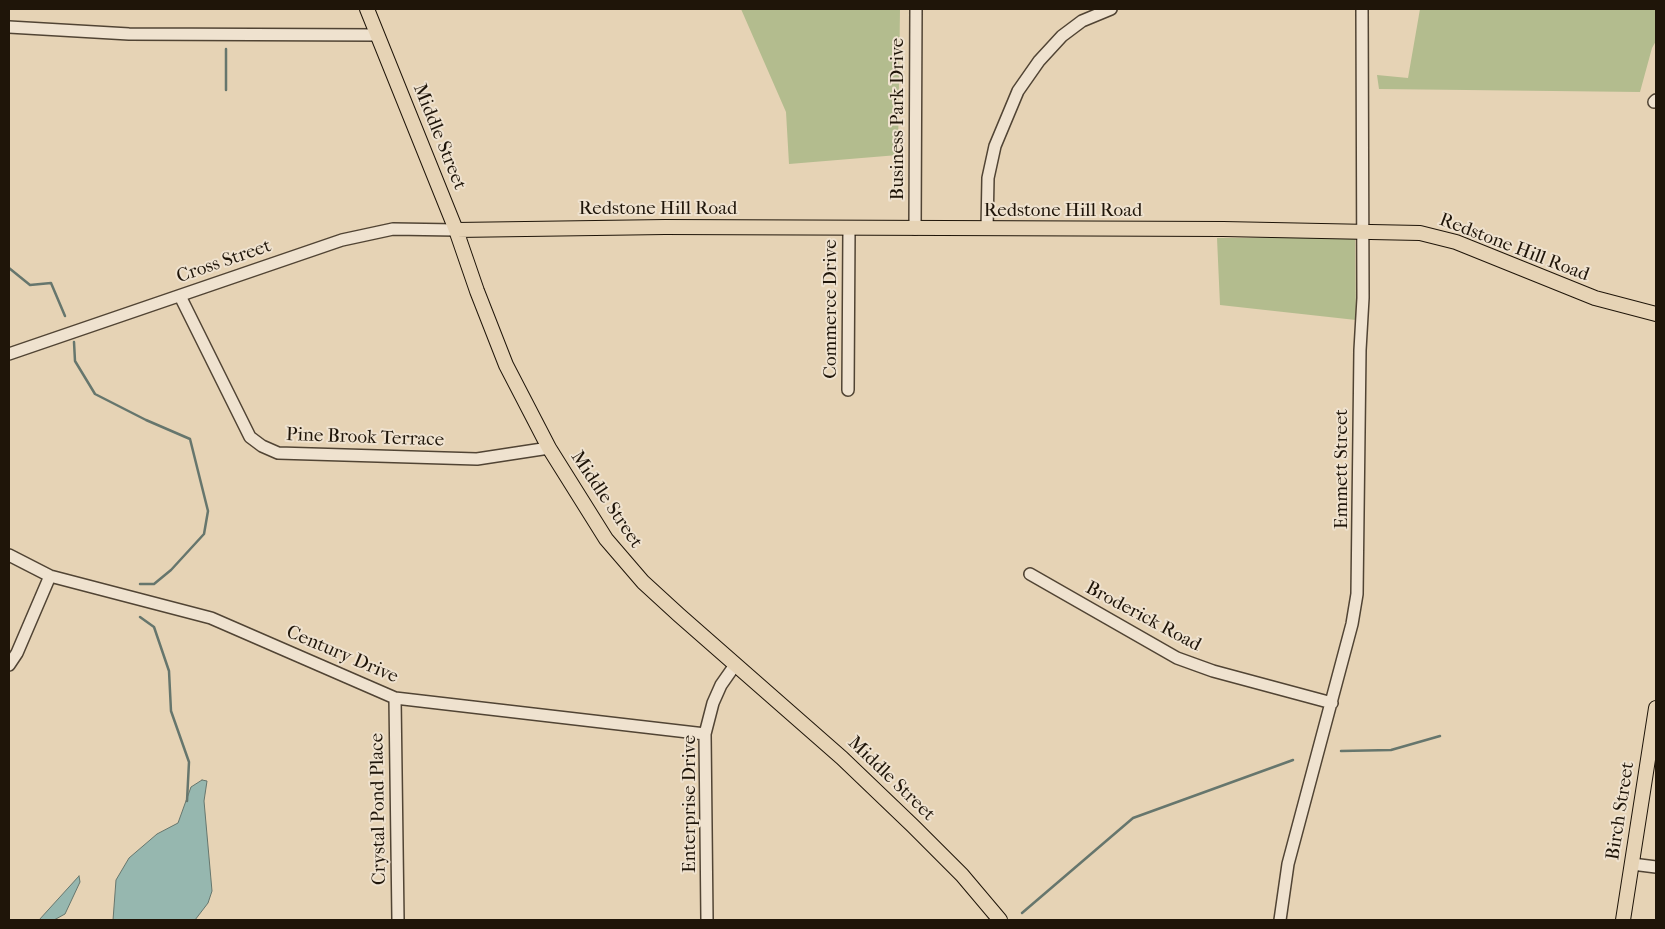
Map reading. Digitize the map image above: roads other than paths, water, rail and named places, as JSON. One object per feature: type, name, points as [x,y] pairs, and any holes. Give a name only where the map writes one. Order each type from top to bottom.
[{"type":"main road","name":"Middle Street","points":[[368,9],[456,230],[476,291],[503,358],[549,448],[578,497],[622,560],[673,610],[842,758],[962,875],[1000,920]]},
{"type":"main road","name":"Redstone Hill Road","points":[[456,230],[617,228],[1363,231],[1420,233],[1456,242],[1595,298],[1656,314]]},
{"type":"main road","name":"Birch Street","points":[[1623,920],[1656,708]]},
{"type":"street","name":"Business Park Drive","points":[[915,229],[916,9]]},
{"type":"street","points":[[987,230],[988,178],[994,146],[1018,91],[1038,61],[1062,36],[1082,21],[1110,9]]},
{"type":"street","name":"Emmett Street","points":[[1280,920],[1286,873],[1352,624],[1359,577],[1363,231],[1362,9]]},
{"type":"street","points":[[9,27],[129,34],[378,35]]},
{"type":"street","name":"Cross Street","points":[[9,354],[342,240],[393,229],[456,230]]},
{"type":"street","name":"Commerce Drive","points":[[848,390],[849,229]]},
{"type":"street","name":"Pine Brook Terrace","points":[[180,296],[250,437],[275,452],[295,455],[477,459],[549,448]]},
{"type":"street","name":"Century Drive","points":[[9,555],[50,576],[211,618],[395,698],[705,734]]},
{"type":"street","name":"Broderick Road","points":[[1030,574],[1177,658],[1213,671],[1332,703]]},
{"type":"street","points":[[9,665],[17,653],[50,576]]},
{"type":"street","name":"Enterprise Drive","points":[[707,920],[705,734],[713,703],[721,685],[735,665]]},
{"type":"street","name":"Crystal Pond Place","points":[[395,698],[398,920]]},
{"type":"street","points":[[1632,864],[1656,867]]},
{"type":"water","points":[[202,780],[207,781],[204,801],[212,891],[208,903],[195,920],[113,920],[116,880],[129,858],[157,834],[178,823],[191,787]]},
{"type":"water","points":[[79,876],[80,882],[65,914],[54,920],[39,920]]},
{"type":"waterway","points":[[226,49],[226,90]]},
{"type":"waterway","points":[[9,268],[30,285],[51,283],[65,316]]},
{"type":"waterway","points":[[74,342],[75,361],[95,394],[146,420],[190,439],[208,511],[204,534],[171,570],[154,584],[140,584]]},
{"type":"waterway","points":[[140,617],[154,627],[169,671],[171,711],[189,762],[187,801]]},
{"type":"waterway","points":[[1341,751],[1391,750],[1440,736]]},
{"type":"waterway","points":[[1022,913],[1133,818],[1293,760]]}]
